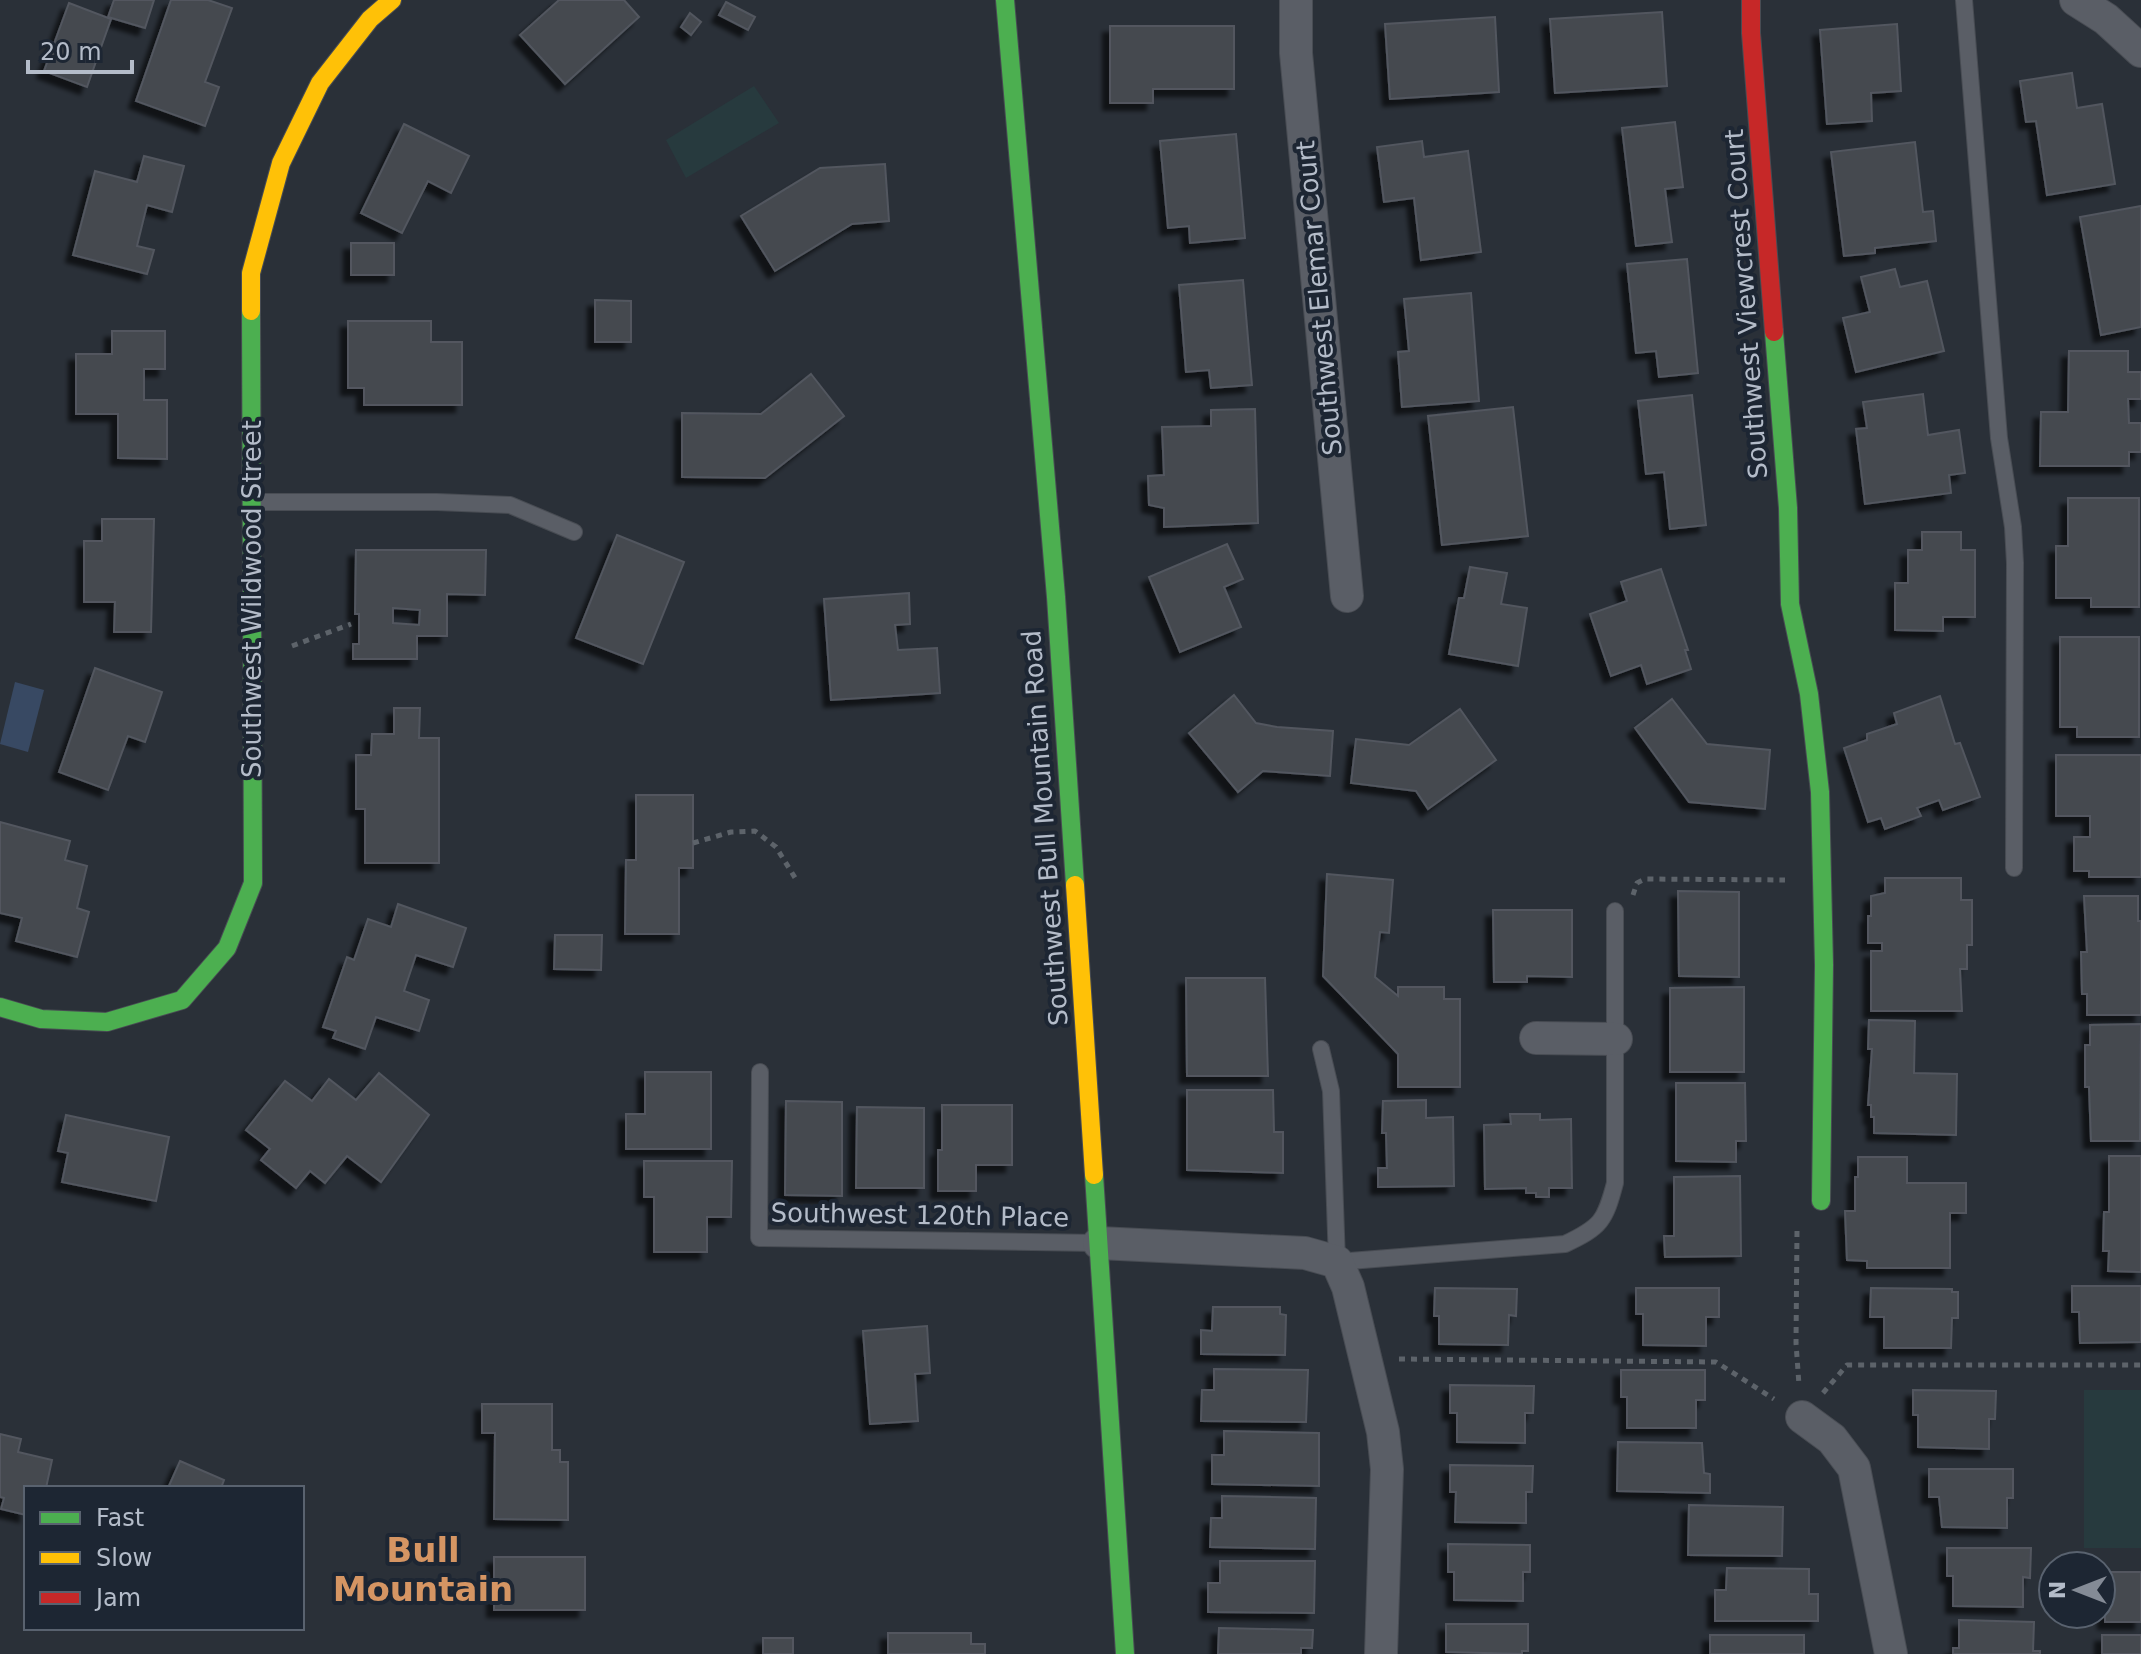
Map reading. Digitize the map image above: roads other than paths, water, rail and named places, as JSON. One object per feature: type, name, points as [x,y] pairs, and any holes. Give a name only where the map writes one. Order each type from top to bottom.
[{"type":"street","name":"Southwest Bull Mountain Road","points":[[1005,0],[1056,597],[1125,1654]]},
{"type":"street","name":"Southwest Elemar Court","points":[[1296,0],[1296,53],[1347,596]]},
{"type":"street","name":"Southwest Viewcrest Court","points":[[1751,0],[1788,508],[1790,604],[1817,749],[1824,965],[1821,1201]]},
{"type":"street","points":[[2076,0],[2106,19],[2141,51]]},
{"type":"street","name":"Southwest Wildwood Street","points":[[0,1007],[41,1019],[107,1022],[182,1000],[227,948],[253,883],[251,273],[281,163],[320,83],[371,6]]},
{"type":"street","points":[[1536,1038],[1616,1039]]},
{"type":"street","points":[[1099,1243],[1305,1253],[1337,1262],[1348,1287],[1383,1432],[1387,1469],[1381,1654]]},
{"type":"street","points":[[1802,1417],[1832,1439],[1854,1468],[1891,1654]]},
{"type":"lane","points":[[1964,0],[1999,438],[2013,527],[2014,868]]},
{"type":"lane","points":[[252,502],[510,505],[574,532]]},
{"type":"lane","points":[[1321,1049],[1331,1091],[1337,1262],[1565,1244],[1591,1231],[1607,1213],[1615,1183],[1615,911]]},
{"type":"lane","name":"Southwest 120th Place","points":[[760,1072],[759,1238],[1099,1243]]},
{"type":"water","points":[[15,682],[44,690],[28,752],[0,744]]},
{"type":"district","name":"Bull Mountain","points":[[423,1570]]}]
